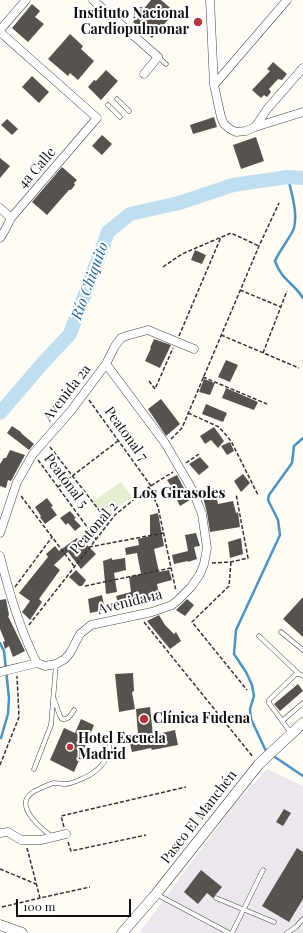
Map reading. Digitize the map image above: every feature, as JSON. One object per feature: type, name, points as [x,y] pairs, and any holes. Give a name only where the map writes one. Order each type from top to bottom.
[{"type":"street","points":[[0,31],[26,0]]},
{"type":"street","points":[[93,0],[158,57],[144,74]]},
{"type":"street","points":[[214,85],[287,0]]},
{"type":"street","points":[[210,1],[214,85],[224,124],[236,132],[246,131],[303,112]]},
{"type":"street","name":"4a Calle","points":[[0,31],[98,118],[11,218],[0,238]]},
{"type":"street","points":[[255,127],[268,108],[303,68]]},
{"type":"street","points":[[0,208],[11,218]]},
{"type":"street","name":"Avenida 2a","points":[[0,533],[17,482],[33,454],[84,394],[106,364],[121,338],[148,330],[194,349]]},
{"type":"street","name":"Avenida 1a","points":[[56,664],[65,659],[70,653],[80,634],[90,625],[163,609],[178,600],[191,587],[200,574],[204,564],[207,548],[202,514],[193,490],[165,443],[106,364]]},
{"type":"street","points":[[0,556],[10,594],[24,634],[37,663]]},
{"type":"street","points":[[0,672],[37,663],[45,666],[56,664]]},
{"type":"street","name":"Paseo El Manchén","points":[[122,933],[156,894],[266,757],[303,722]]},
{"type":"street","points":[[0,833],[8,832],[21,840],[41,840],[66,834]]},
{"type":"street","points":[[0,925],[22,933]]},
{"type":"street","points":[[113,933],[118,931],[122,933]]},
{"type":"lane","points":[[158,57],[166,64]]},
{"type":"lane","points":[[117,98],[129,111]]},
{"type":"lane","points":[[108,105],[120,117]]},
{"type":"lane","points":[[281,632],[303,650]]},
{"type":"lane","points":[[259,636],[301,675]]},
{"type":"lane","points":[[34,769],[51,725],[56,664]]},
{"type":"lane","points":[[291,734],[269,703],[269,700],[296,674],[301,675]]},
{"type":"lane","points":[[54,696],[62,719],[69,717],[74,710]]},
{"type":"lane","points":[[282,721],[303,703]]},
{"type":"lane","points":[[52,837],[37,826],[25,808],[27,799],[34,791],[54,783],[68,784],[94,773],[107,758],[111,738]]},
{"type":"lane","points":[[232,933],[263,870]]},
{"type":"lane","points":[[156,894],[229,933]]},
{"type":"lane","points":[[216,898],[274,922]]},
{"type":"lane","points":[[287,933],[296,927],[303,919]]},
{"type":"path","points":[[165,443],[182,428],[278,203]]},
{"type":"path","points":[[163,267],[182,254],[231,233],[259,246]]},
{"type":"path","points":[[149,381],[155,389],[221,237]]},
{"type":"path","points":[[240,290],[281,307]]},
{"type":"path","points":[[263,353],[287,292]]},
{"type":"path","points":[[221,335],[299,368]]},
{"type":"path","points":[[203,377],[267,404]]},
{"type":"path","name":"Peatonal 7","points":[[84,394],[152,486]]},
{"type":"path","points":[[188,413],[219,427],[231,441],[258,495]]},
{"type":"path","points":[[45,441],[109,523]]},
{"type":"path","points":[[58,487],[118,441]]},
{"type":"path","name":"Peatonal 5","points":[[33,454],[96,539]]},
{"type":"path","name":"Peatonal 2","points":[[24,634],[34,617],[115,515],[149,487],[180,468],[199,454]]},
{"type":"path","points":[[149,487],[158,507],[178,600]]},
{"type":"path","points":[[15,488],[74,566]]},
{"type":"path","points":[[204,564],[231,562],[248,558],[236,494]]},
{"type":"path","points":[[89,547],[164,533]]},
{"type":"path","points":[[10,594],[52,537]]},
{"type":"path","points":[[231,562],[229,586],[192,622],[246,690]]},
{"type":"path","points":[[85,586],[171,568]]},
{"type":"path","points":[[139,615],[266,757]]},
{"type":"path","points":[[0,765],[19,717],[13,669]]},
{"type":"path","points":[[146,835],[71,851],[61,816],[186,787]]},
{"type":"path","points":[[25,840],[40,898]]},
{"type":"path","points":[[0,869],[36,884]]},
{"type":"path","points":[[2,907],[90,887]]},
{"type":"shaded area","points":[[267,769],[303,786],[303,933],[139,933],[234,805]]},
{"type":"green space","points":[[121,482],[132,497],[104,517],[92,502]]},
{"type":"building","points":[[151,0],[161,0],[175,12],[152,38],[133,22]]},
{"type":"building","points":[[32,4],[40,11],[35,17],[44,24],[28,42],[12,28]]},
{"type":"building","points":[[70,34],[83,46],[81,49],[94,61],[78,80],[70,73],[68,76],[48,59]]},
{"type":"building","points":[[273,62],[287,74],[282,80],[278,79],[269,89],[271,92],[267,97],[264,95],[261,98],[252,90],[270,71],[267,69]]},
{"type":"building","points":[[106,70],[118,81],[101,100],[88,87]]},
{"type":"building","points":[[32,76],[49,92],[39,103],[22,87]]},
{"type":"building","points":[[214,117],[217,127],[193,134],[190,125]]},
{"type":"building","points":[[7,119],[18,129],[12,135],[1,125]]},
{"type":"building","points":[[102,135],[112,144],[102,155],[92,146]]},
{"type":"building","points":[[256,137],[264,161],[241,169],[233,145]]},
{"type":"building","points":[[0,158],[10,166],[0,178]]},
{"type":"building","points":[[62,167],[77,180],[71,190],[69,190],[47,215],[32,202]]},
{"type":"building","points":[[195,250],[206,255],[202,264],[191,260]]},
{"type":"building","points":[[154,339],[171,345],[160,368],[145,361]]},
{"type":"building","points":[[226,360],[238,365],[230,382],[218,377]]},
{"type":"building","points":[[204,379],[215,383],[210,395],[199,392]]},
{"type":"building","points":[[226,388],[258,402],[254,410],[222,398]]},
{"type":"building","points":[[161,399],[180,424],[166,436],[148,409]]},
{"type":"building","points":[[206,404],[227,413],[223,422],[202,414]]},
{"type":"building","points":[[12,426],[34,444],[29,450],[7,433]]},
{"type":"building","points":[[214,427],[224,441],[218,448],[211,440],[205,444],[200,436]]},
{"type":"building","points":[[230,442],[234,451],[227,455],[221,446]]},
{"type":"building","points":[[10,450],[25,455],[11,481],[8,480],[6,488],[0,486],[0,464],[4,458],[6,458]]},
{"type":"building","points":[[200,457],[209,467],[199,475],[189,464]]},
{"type":"building","points":[[243,474],[250,483],[241,492],[234,481]]},
{"type":"building","points":[[177,475],[190,500],[180,506],[174,494],[176,493],[167,480]]},
{"type":"building","points":[[214,488],[218,504],[233,501],[236,513],[238,512],[240,527],[210,532],[202,493]]},
{"type":"building","points":[[47,498],[57,515],[45,524],[35,507]]},
{"type":"building","points":[[70,511],[76,518],[74,519],[81,526],[75,531],[68,523],[66,525],[60,518]]},
{"type":"building","points":[[158,513],[164,546],[154,549],[159,572],[169,570],[172,580],[157,584],[160,599],[150,600],[150,602],[143,604],[144,601],[120,608],[116,596],[131,592],[129,577],[141,574],[137,553],[126,555],[125,548],[139,545],[138,539],[150,536],[150,515]]},
{"type":"building","points":[[196,533],[200,546],[194,547],[197,559],[174,564],[172,555],[188,551],[185,535]]},
{"type":"building","points":[[77,538],[80,545],[84,542],[96,554],[81,569],[68,552],[54,565],[60,570],[39,599],[42,602],[30,620],[22,612],[30,601],[19,593],[48,557],[46,554],[55,546],[59,551]]},
{"type":"building","points":[[241,538],[243,554],[230,558],[228,542]]},
{"type":"building","points":[[112,558],[112,560],[125,558],[126,570],[114,573],[117,592],[106,594],[103,561]]},
{"type":"building","points":[[76,570],[86,580],[82,586],[79,586],[69,577]]},
{"type":"building","points":[[102,595],[105,610],[90,613],[88,599]]},
{"type":"building","points":[[303,597],[303,637],[283,619]]},
{"type":"building","points":[[6,599],[8,616],[25,651],[13,657],[9,646],[5,649],[3,642],[5,641],[0,629],[0,600]]},
{"type":"building","points":[[187,599],[194,605],[185,616],[176,610]]},
{"type":"building","points":[[159,615],[165,625],[174,634],[176,632],[181,641],[170,649],[147,621]]},
{"type":"building","points":[[133,673],[134,691],[132,692],[135,709],[119,712],[115,674]]},
{"type":"building","points":[[298,684],[303,691],[280,711],[274,704]]},
{"type":"building","name":"Clínica Fudena","points":[[150,707],[153,735],[175,730],[178,745],[132,752],[129,740],[136,739],[135,734],[138,734],[136,709]]},
{"type":"building","name":"Hotel Escuela Madrid","points":[[81,719],[94,725],[74,772],[50,760],[64,728],[75,733]]},
{"type":"building","points":[[284,809],[291,813],[283,826],[276,822]]},
{"type":"building","points":[[297,848],[303,852],[303,899],[289,922],[262,906]]},
{"type":"building","points":[[201,870],[222,887],[213,898],[207,893],[198,904],[184,892]]},
{"type":"waterway","points":[[288,177],[295,209],[295,222],[293,231],[275,261],[284,277],[303,298]]},
{"type":"waterway","name":"Río Chiquito","points":[[0,413],[70,334],[108,232],[130,214],[179,203],[233,185],[288,177],[303,178]]},
{"type":"waterway","points":[[268,752],[265,749],[251,719],[250,709],[254,696],[252,685],[246,672],[234,654],[236,630],[280,535],[278,520],[268,500],[269,495],[292,463],[294,446],[303,438]]},
{"type":"waterway","points":[[0,643],[4,651],[9,698],[8,714],[1,738]]},
{"type":"waterway","points":[[272,755],[303,776]]},
{"type":"place","name":"Instituto Nacional Cardiopulmonar","points":[[198,22]]},
{"type":"place","name":"Clínica Fudena","points":[[144,719]]},
{"type":"place","name":"Hotel Escuela Madrid","points":[[70,747]]},
{"type":"district","name":"Los Girasoles","points":[[179,493]]}]
